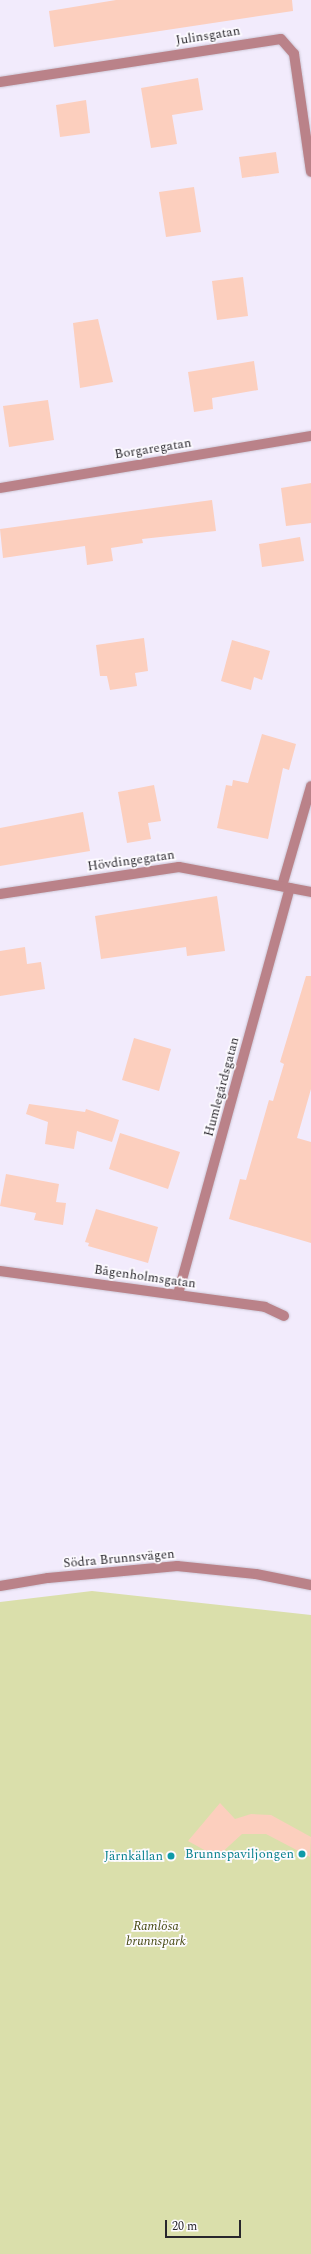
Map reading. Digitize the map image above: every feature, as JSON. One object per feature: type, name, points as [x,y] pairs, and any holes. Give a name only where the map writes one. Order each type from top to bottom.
[{"type":"street","name":"Julinsgatan","points":[[0,82],[281,39],[294,54],[311,172]]},
{"type":"street","name":"Borgaregatan","points":[[0,488],[311,436]]},
{"type":"street","name":"Humlegårdsgatan","points":[[178,1294],[286,887],[311,786]]},
{"type":"street","name":"Hövdingegatan","points":[[0,894],[179,867],[311,892]]},
{"type":"street","name":"Bågenholmsgatan","points":[[0,1271],[265,1307],[284,1316]]},
{"type":"street","name":"Södra Brunnsvägen","points":[[0,1586],[56,1577],[178,1566],[256,1574],[311,1585]]},
{"type":"green space","name":"Ramlösa brunnspark","points":[[92,1591],[311,1615],[311,2254],[0,2254],[0,1602]]},
{"type":"building","points":[[116,0],[292,0],[293,11],[54,47],[49,11]]},
{"type":"building","points":[[198,78],[203,110],[172,115],[177,144],[151,148],[141,88]]},
{"type":"building","points":[[86,100],[90,133],[60,137],[56,105]]},
{"type":"building","points":[[276,152],[279,173],[242,178],[239,157]]},
{"type":"building","points":[[194,187],[201,232],[166,237],[159,192]]},
{"type":"building","points":[[243,277],[248,316],[217,320],[212,281]]},
{"type":"building","points":[[98,319],[113,382],[80,388],[73,323]]},
{"type":"building","points":[[254,361],[258,390],[212,398],[213,409],[194,412],[188,372]]},
{"type":"building","points":[[48,400],[54,440],[9,447],[3,406]]},
{"type":"building","points":[[311,483],[311,523],[286,526],[281,488]]},
{"type":"building","points":[[212,500],[216,531],[142,539],[143,543],[111,548],[113,561],[87,565],[85,546],[3,558],[0,529]]},
{"type":"building","points":[[300,537],[304,561],[262,567],[259,544]]},
{"type":"building","points":[[144,638],[148,671],[135,673],[137,686],[110,690],[107,676],[100,676],[96,645]]},
{"type":"building","points":[[232,640],[270,651],[262,680],[254,677],[251,690],[221,681]]},
{"type":"building","points":[[262,734],[296,744],[289,770],[283,768],[268,839],[217,828],[226,785],[232,786],[233,780],[248,783]]},
{"type":"building","points":[[154,785],[161,821],[148,823],[151,839],[127,843],[118,792]]},
{"type":"building","points":[[83,812],[90,851],[0,866],[0,828]]},
{"type":"building","points":[[217,896],[225,951],[187,956],[186,947],[101,959],[95,916]]},
{"type":"building","points":[[25,947],[27,964],[41,962],[45,989],[0,996],[0,951]]},
{"type":"building","points":[[306,976],[311,976],[311,1089],[297,1138],[311,1142],[311,1243],[229,1219],[240,1179],[246,1180],[269,1100],[273,1101],[284,1064],[280,1062]]},
{"type":"building","points":[[134,1038],[171,1049],[159,1091],[122,1080]]},
{"type":"building","points":[[29,1104],[85,1112],[86,1109],[119,1120],[112,1142],[77,1131],[74,1149],[45,1144],[48,1122],[26,1114]]},
{"type":"building","points":[[120,1133],[180,1152],[168,1189],[109,1169]]},
{"type":"building","points":[[6,1174],[59,1184],[56,1202],[66,1203],[63,1225],[34,1220],[36,1213],[0,1206]]},
{"type":"building","points":[[96,1209],[158,1227],[148,1263],[88,1246],[89,1243],[85,1242]]},
{"type":"building","name":"Brunnspaviljongen","points":[[220,1803],[235,1819],[251,1814],[271,1815],[311,1837],[310,1857],[266,1834],[242,1834],[217,1857],[188,1841]]},
{"type":"place","name":"Brunnspaviljongen","points":[[302,1854]]},
{"type":"place","name":"Järnkällan","points":[[171,1856]]}]
